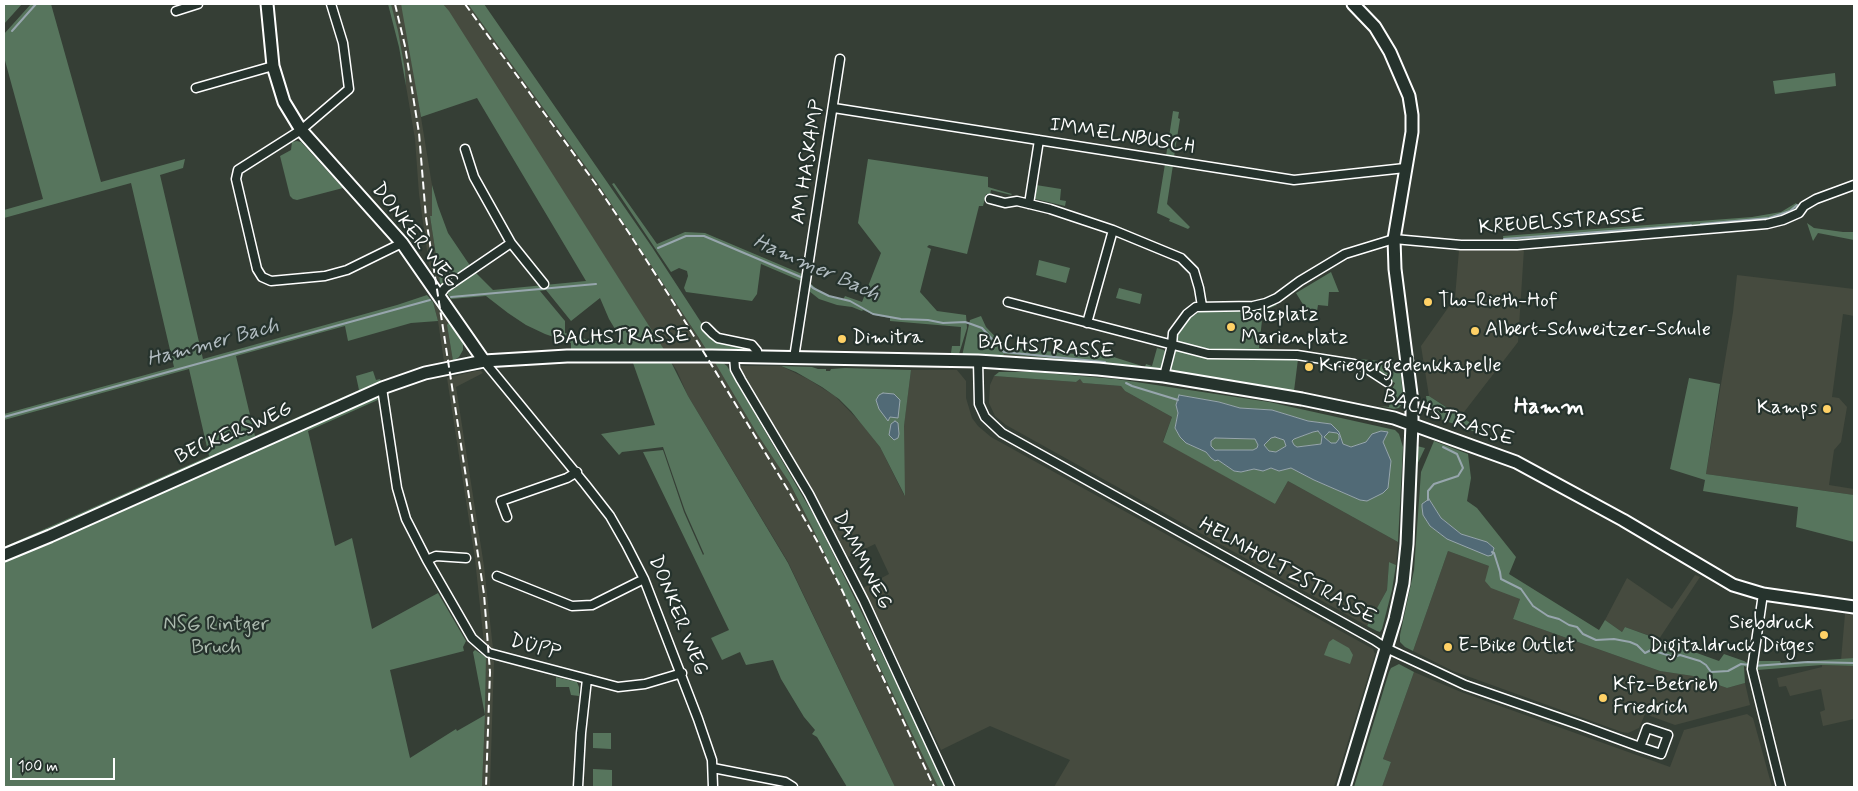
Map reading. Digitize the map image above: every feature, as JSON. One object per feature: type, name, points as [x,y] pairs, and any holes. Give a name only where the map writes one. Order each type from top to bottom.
[{"type":"street","points":[[176,12],[198,4]]},
{"type":"street","name":"DONKER WEG","points":[[267,4],[273,66],[284,102],[301,130],[402,243],[484,361],[610,516],[644,579],[682,674],[712,760],[713,787]]},
{"type":"street","points":[[331,4],[343,43],[349,89],[301,130],[238,170],[236,178],[258,269],[262,277],[271,281],[325,276],[347,270],[402,243]]},
{"type":"street","points":[[1344,787],[1395,619],[1403,583],[1407,544],[1412,424],[1412,402],[1395,270],[1394,239],[1412,132],[1409,96],[1390,52],[1375,27],[1353,4]]},
{"type":"street","name":"AM HASKAMP","points":[[794,358],[834,108],[840,59]]},
{"type":"street","points":[[196,88],[273,66]]},
{"type":"street","name":"IMMELNBUSCH","points":[[834,108],[1294,180],[1405,168]]},
{"type":"street","points":[[1029,204],[1039,140]]},
{"type":"street","points":[[465,149],[474,177],[511,243],[544,284]]},
{"type":"street","name":"KREUELSSTRASSE","points":[[1202,306],[1253,306],[1266,304],[1345,254],[1394,239],[1461,245],[1517,245],[1767,224],[1799,213],[1804,206],[1816,199],[1854,185]]},
{"type":"street","points":[[990,199],[1005,203],[1017,201],[1029,204],[1113,230],[1181,258],[1194,271],[1202,306],[1196,307],[1172,333],[1172,345],[1164,376]]},
{"type":"street","points":[[1087,322],[1113,230]]},
{"type":"street","points":[[439,296],[445,288],[511,243]]},
{"type":"street","points":[[1008,302],[1208,354],[1297,355],[1364,367],[1387,382]]},
{"type":"street","name":"BACHSTRASSE","points":[[706,327],[718,338],[752,345],[757,351],[758,356]]},
{"type":"street","name":"BACHSTRASSE","points":[[484,361],[567,356],[758,356],[978,362],[1098,369],[1164,376],[1302,398],[1394,418],[1516,462],[1623,520],[1733,585],[1763,594],[1854,607]]},
{"type":"street","name":"DAMMWEG","points":[[734,356],[736,369],[741,380],[809,494],[864,602],[950,787]]},
{"type":"street","name":"BECKERSWEG","points":[[4,555],[382,388],[424,374],[484,361]]},
{"type":"street","name":"HELMHOLTZSTRASSE","points":[[978,362],[979,404],[985,417],[997,430],[1386,648],[1465,685],[1640,747]]},
{"type":"street","name":"DÜPP","points":[[382,388],[397,488],[406,519],[427,560],[472,638],[489,653],[618,687],[645,684],[682,674]]},
{"type":"street","points":[[508,517],[501,501],[566,478],[576,472]]},
{"type":"street","points":[[427,560],[436,556],[466,558]]},
{"type":"street","points":[[497,576],[572,606],[592,605],[644,579]]},
{"type":"street","points":[[1763,594],[1752,666],[1780,787]]},
{"type":"street","points":[[578,787],[587,679]]},
{"type":"street","points":[[713,768],[785,782],[794,787]]},
{"type":"shaded area","points":[[391,4],[401,4],[406,25],[432,185],[432,216],[430,216],[440,282],[429,265],[405,70]]},
{"type":"shaded area","points":[[443,4],[468,4],[597,182],[644,251],[701,342],[703,342],[789,482],[938,787],[895,787],[788,562],[688,396],[677,371],[661,345]]},
{"type":"shaded area","name":"Albert-Schweitzer-Schule","points":[[1524,249],[1518,342],[1461,416],[1429,396],[1421,346],[1455,298],[1459,250]]},
{"type":"shaded area","points":[[1737,275],[1854,289],[1854,316],[1843,314],[1832,397],[1839,398],[1847,407],[1841,442],[1834,450],[1829,485],[1854,489],[1854,495],[1706,474],[1733,312]]},
{"type":"shaded area","points":[[433,302],[449,322],[447,325],[453,361],[444,362]]},
{"type":"shaded area","points":[[1004,354],[1028,356],[1103,365],[1003,356]]},
{"type":"shaded area","points":[[739,366],[781,366],[808,379],[835,396],[861,423],[880,447],[904,495],[904,425],[911,370],[957,370],[966,381],[966,398],[972,418],[991,437],[1373,649],[1375,654],[1334,787],[1054,787],[1070,760],[990,726],[941,750],[863,588],[889,574],[875,544],[848,557],[813,491]]},
{"type":"shaded area","points":[[476,371],[483,373],[456,387],[484,566],[493,649],[484,644],[475,559],[447,378]]},
{"type":"shaded area","points":[[994,376],[1076,382],[1080,379],[1084,383],[1121,386],[1125,391],[1172,417],[1163,441],[1275,504],[1288,481],[1398,542],[1396,565],[1389,562],[1387,590],[1367,626],[1006,425],[995,416],[989,403],[990,385]]},
{"type":"shaded area","points":[[1448,551],[1489,566],[1520,599],[1513,619],[1660,671],[1693,676],[1727,688],[1745,683],[1750,705],[1675,725],[1645,714],[1639,728],[1628,733],[1453,671],[1413,651]]},
{"type":"shaded area","points":[[1695,575],[1700,577],[1659,639],[1625,627],[1622,632],[1605,620],[1627,578],[1672,609]]},
{"type":"shaded area","points":[[1845,614],[1854,615],[1854,658],[1841,660]]},
{"type":"shaded area","points":[[486,657],[494,661],[490,787],[482,787],[485,715]]},
{"type":"shaded area","points":[[1822,665],[1854,666],[1854,719],[1823,726],[1820,712],[1825,710],[1821,689],[1790,696],[1786,686],[1779,687],[1777,678],[1822,667]]},
{"type":"shaded area","points":[[1414,672],[1461,692],[1670,767],[1684,730],[1747,714],[1753,718],[1772,787],[1382,787],[1391,762],[1383,759]]},
{"type":"green space","points":[[4,4],[22,4],[4,24]]},
{"type":"green space","points":[[31,4],[51,4],[101,182],[185,159],[183,168],[160,175],[203,359],[427,295],[433,302],[438,321],[411,323],[348,341],[345,326],[236,356],[255,436],[359,390],[356,376],[373,371],[376,380],[380,379],[382,383],[63,526],[4,550],[4,547],[209,456],[189,369],[4,420],[4,414],[174,367],[131,183],[4,218],[4,210],[43,199],[4,57],[4,34]]},
{"type":"green space","points":[[388,4],[391,4],[398,31],[406,86],[399,47]]},
{"type":"green space","points":[[401,4],[443,4],[665,351],[571,349],[571,343],[526,325],[486,296],[451,299],[445,290],[474,271],[493,290],[586,281],[477,98],[421,117]],"holes":[[[546,290],[571,321],[600,298],[609,319],[624,344],[589,340],[565,333],[565,321],[540,291]]]},
{"type":"green space","points":[[468,4],[484,4],[652,247],[710,336],[744,346],[748,349],[748,352],[708,352],[597,182]]},
{"type":"green space","points":[[1835,73],[1836,86],[1775,94],[1773,81]]},
{"type":"green space","points":[[1173,111],[1179,112],[1178,118],[1180,119],[1174,157],[1166,156]]},
{"type":"green space","points":[[292,142],[301,142],[343,188],[297,200],[290,196],[280,156],[291,150]]},
{"type":"green space","points":[[868,159],[988,177],[988,187],[1012,194],[991,190],[990,195],[986,194],[983,206],[979,206],[967,254],[929,245],[927,247],[931,249],[920,292],[937,311],[966,315],[967,328],[959,354],[951,353],[952,346],[960,346],[961,327],[890,321],[890,318],[819,299],[809,291],[810,283],[819,291],[828,295],[843,300],[845,296],[862,302],[881,253],[858,223]]},
{"type":"green space","points":[[1165,164],[1173,165],[1167,204],[1190,227],[1188,229],[1169,221],[1170,219],[1157,213]]},
{"type":"green space","points":[[614,183],[657,244],[685,232],[705,233],[802,274],[801,281],[761,264],[757,294],[752,301],[686,292],[684,288],[688,276],[687,271],[679,268],[671,272],[612,184]]},
{"type":"green space","points":[[432,185],[448,233],[471,267],[442,286],[430,216],[432,216]]},
{"type":"green space","points":[[1036,185],[1061,189],[1060,200],[1066,201],[1065,206],[1035,199]]},
{"type":"green space","points":[[1796,203],[1799,207],[1791,213],[1768,220],[1504,242],[1503,236],[1752,217],[1781,212]]},
{"type":"green space","points":[[1807,223],[1814,228],[1854,232],[1854,240],[1818,233],[1813,241]]},
{"type":"green space","points":[[1039,260],[1070,268],[1066,283],[1036,275]]},
{"type":"green space","points":[[1331,272],[1339,292],[1329,292],[1328,306],[1318,305],[1317,311],[1307,311],[1296,293]]},
{"type":"green space","points":[[1119,288],[1142,294],[1140,304],[1116,298]]},
{"type":"green space","points":[[1274,302],[1277,305],[1263,311],[1259,348],[1288,351],[1208,349],[1184,345],[1178,341],[1178,335],[1182,327],[1199,312],[1213,309],[1257,309]]},
{"type":"green space","points":[[981,316],[986,327],[1005,347],[1096,356],[1098,352],[1145,367],[1146,364],[1152,366],[1157,348],[1164,350],[1166,353],[1161,369],[1004,354],[1003,356],[962,356],[970,320]]},
{"type":"green space","points":[[449,322],[463,342],[463,350],[459,357],[453,361],[447,325]]},
{"type":"green space","points":[[1176,350],[1192,355],[1220,359],[1298,359],[1294,391],[1170,371]]},
{"type":"green space","points":[[1359,359],[1399,363],[1404,401],[1399,408],[1394,409],[1380,406],[1389,407],[1395,383],[1364,366]]},
{"type":"green space","points":[[714,361],[722,362],[727,366],[817,521],[947,787],[938,787],[789,482],[758,435]]},
{"type":"green space","points":[[671,362],[688,396],[788,563],[895,787],[847,787],[817,737],[812,734],[815,730],[804,717],[781,679],[773,660],[746,665],[740,652],[722,660],[711,638],[729,630],[643,452],[663,450],[684,512],[703,555],[685,511],[663,447],[622,452],[619,455],[601,434],[655,425],[633,363]]},
{"type":"green space","points":[[781,366],[812,367],[826,369],[826,371],[845,368],[911,370],[904,426],[905,496],[880,447],[851,411],[839,399],[796,372]],"holes":[[[879,395],[895,416],[890,417],[888,420]]]},
{"type":"green space","points":[[999,372],[1033,372],[1116,379],[1269,402],[1395,430],[1399,434],[1403,447],[1398,542],[1288,481],[1275,504],[1163,442],[1172,417],[1125,391],[1121,386],[1083,383],[1080,379],[1076,382],[994,376]],"holes":[[[1179,395],[1240,408],[1272,410],[1308,421],[1331,424],[1339,432],[1343,444],[1351,447],[1386,437],[1383,442],[1391,461],[1367,501],[1360,500],[1291,468],[1279,471],[1271,468],[1263,471],[1254,469],[1241,472],[1234,471],[1218,460],[1211,458],[1206,452],[1186,443],[1175,428],[1178,413],[1176,405]]]},
{"type":"green space","points":[[1689,378],[1720,384],[1706,474],[1854,495],[1854,542],[1796,527],[1798,507],[1703,491],[1705,480],[1670,469]]},
{"type":"green space","points":[[1426,396],[1429,396],[1497,440],[1435,417],[1427,404]]},
{"type":"green space","name":"NSG Rintger Bruch","points":[[374,397],[380,399],[308,431],[335,546],[352,538],[372,629],[438,593],[466,641],[463,647],[464,651],[390,670],[410,758],[456,729],[457,731],[485,715],[482,787],[4,787],[4,560]]},
{"type":"green space","points":[[1318,431],[1322,436],[1321,444],[1297,447],[1292,441],[1294,439]]},
{"type":"green space","points":[[1329,432],[1339,435],[1340,439],[1336,443],[1331,443],[1324,437]]},
{"type":"green space","points":[[1275,437],[1284,440],[1286,446],[1276,452],[1269,451],[1264,445],[1271,438]]},
{"type":"green space","points":[[1215,438],[1256,439],[1258,445],[1253,450],[1215,450],[1211,446],[1211,441]]},
{"type":"green space","points":[[1434,441],[1468,454],[1471,478],[1467,501],[1477,508],[1516,557],[1509,574],[1599,630],[1605,620],[1622,632],[1625,627],[1719,661],[1724,654],[1744,661],[1749,664],[1748,668],[1744,666],[1745,683],[1727,688],[1693,676],[1660,671],[1513,619],[1520,599],[1491,588],[1485,581],[1489,566],[1448,551],[1413,651],[1405,647],[1400,642],[1400,635],[1414,570],[1421,472]],"holes":[[[1429,499],[1441,518],[1461,534],[1487,542],[1492,546],[1447,539],[1430,526],[1423,515]]]},
{"type":"green space","points":[[1417,446],[1425,448],[1415,469]]},
{"type":"green space","points":[[1389,562],[1396,565],[1392,590],[1380,632],[1367,626],[1387,590]]},
{"type":"green space","points":[[1333,639],[1349,648],[1353,655],[1350,664],[1324,655],[1329,642]]},
{"type":"green space","points":[[475,650],[486,657],[485,715],[473,652]]},
{"type":"green space","points":[[1854,658],[1854,666],[1822,665],[1757,670],[1757,661],[1780,661],[1781,663]]},
{"type":"green space","points":[[1399,664],[1414,672],[1383,759],[1391,762],[1382,787],[1354,787],[1389,672],[1391,668]]},
{"type":"green space","points":[[556,677],[577,682],[579,696],[571,695],[569,687],[556,687]]},
{"type":"green space","points":[[593,733],[611,733],[611,749],[593,748]]},
{"type":"green space","points":[[593,769],[612,770],[612,787],[593,787]]},
{"type":"water","points":[[883,393],[894,394],[900,400],[898,418],[890,417],[888,421],[879,409],[876,400]]},
{"type":"water","points":[[1179,395],[1240,408],[1272,410],[1308,421],[1331,424],[1339,432],[1343,444],[1351,447],[1366,442],[1372,434],[1381,431],[1388,432],[1383,442],[1391,461],[1388,488],[1383,493],[1367,501],[1360,500],[1291,468],[1279,471],[1271,468],[1263,471],[1254,469],[1241,472],[1234,471],[1218,460],[1215,461],[1206,452],[1186,443],[1180,437],[1175,428],[1178,413],[1176,405]],"holes":[[[1318,431],[1322,436],[1321,444],[1297,447],[1294,445],[1292,441],[1294,439]],[[1329,432],[1339,435],[1336,443],[1331,443],[1324,437]],[[1275,437],[1284,440],[1286,446],[1276,452],[1269,451],[1264,445],[1271,438]],[[1215,438],[1255,439],[1258,445],[1253,450],[1215,450],[1211,446],[1211,441]]]},
{"type":"water","points":[[895,421],[898,423],[899,434],[898,438],[894,440],[889,435],[891,424]]},
{"type":"water","points":[[1429,499],[1441,518],[1461,534],[1487,542],[1494,548],[1492,555],[1488,556],[1447,539],[1430,526],[1423,515],[1422,507],[1422,504]]},
{"type":"waterway","points":[[12,31],[36,4]]},
{"type":"waterway","points":[[1701,224],[1769,218],[1790,211],[1797,205]]},
{"type":"waterway","points":[[1504,239],[1691,225]]},
{"type":"waterway","name":"Hammer Bach","points":[[658,248],[686,236],[704,236],[803,278]]},
{"type":"waterway","points":[[1448,240],[1456,240]]},
{"type":"waterway","name":"Hammer Bach","points":[[808,283],[813,288],[829,296],[850,301],[873,314],[901,319],[928,320],[943,323],[965,322],[971,324],[982,328],[1004,352],[1105,362]]},
{"type":"waterway","name":"Hammer Bach","points":[[451,297],[596,284]]},
{"type":"waterway","name":"Hammer Bach","points":[[4,417],[430,300]]},
{"type":"waterway","name":"Hammer Bach","points":[[1126,383],[1178,400]]},
{"type":"waterway","name":"Hammer Bach","points":[[1428,500],[1428,491],[1434,484],[1458,476],[1463,468],[1457,454],[1443,447]]},
{"type":"waterway","name":"Hammer Bach","points":[[1492,552],[1494,553],[1501,579],[1521,589],[1533,606],[1548,616],[1577,627],[1583,634],[1596,640],[1614,639],[1630,642],[1637,645],[1645,653],[1651,650],[1674,657],[1680,655],[1700,661],[1711,672],[1728,671],[1741,664],[1750,665]]},
{"type":"waterway","name":"Hammer Bach","points":[[1754,666],[1808,662],[1854,663]]},
{"type":"railway","points":[[395,4],[405,46],[419,133],[426,218],[484,594],[490,672],[486,787]]},
{"type":"railway","points":[[465,4],[629,233],[788,490],[842,590],[934,787]]},
{"type":"place","name":"Tho-Rieth-Hof","points":[[1428,302]]},
{"type":"place","name":"Bolzplatz Marienplatz","points":[[1231,327]]},
{"type":"place","name":"Albert-Schweitzer-Schule","points":[[1475,331]]},
{"type":"place","name":"Dimitra","points":[[842,339]]},
{"type":"place","name":"Kriegergedenkkapelle","points":[[1309,367]]},
{"type":"place","name":"Kamps","points":[[1827,409]]},
{"type":"place","name":"Siebdruck Digitaldruck Ditges","points":[[1824,635]]},
{"type":"place","name":"E-Bike Outlet","points":[[1448,647]]},
{"type":"place","name":"Kfz-Betrieb Friedrich","points":[[1603,698]]},
{"type":"district","name":"Hamm","points":[[1549,408]]}]
